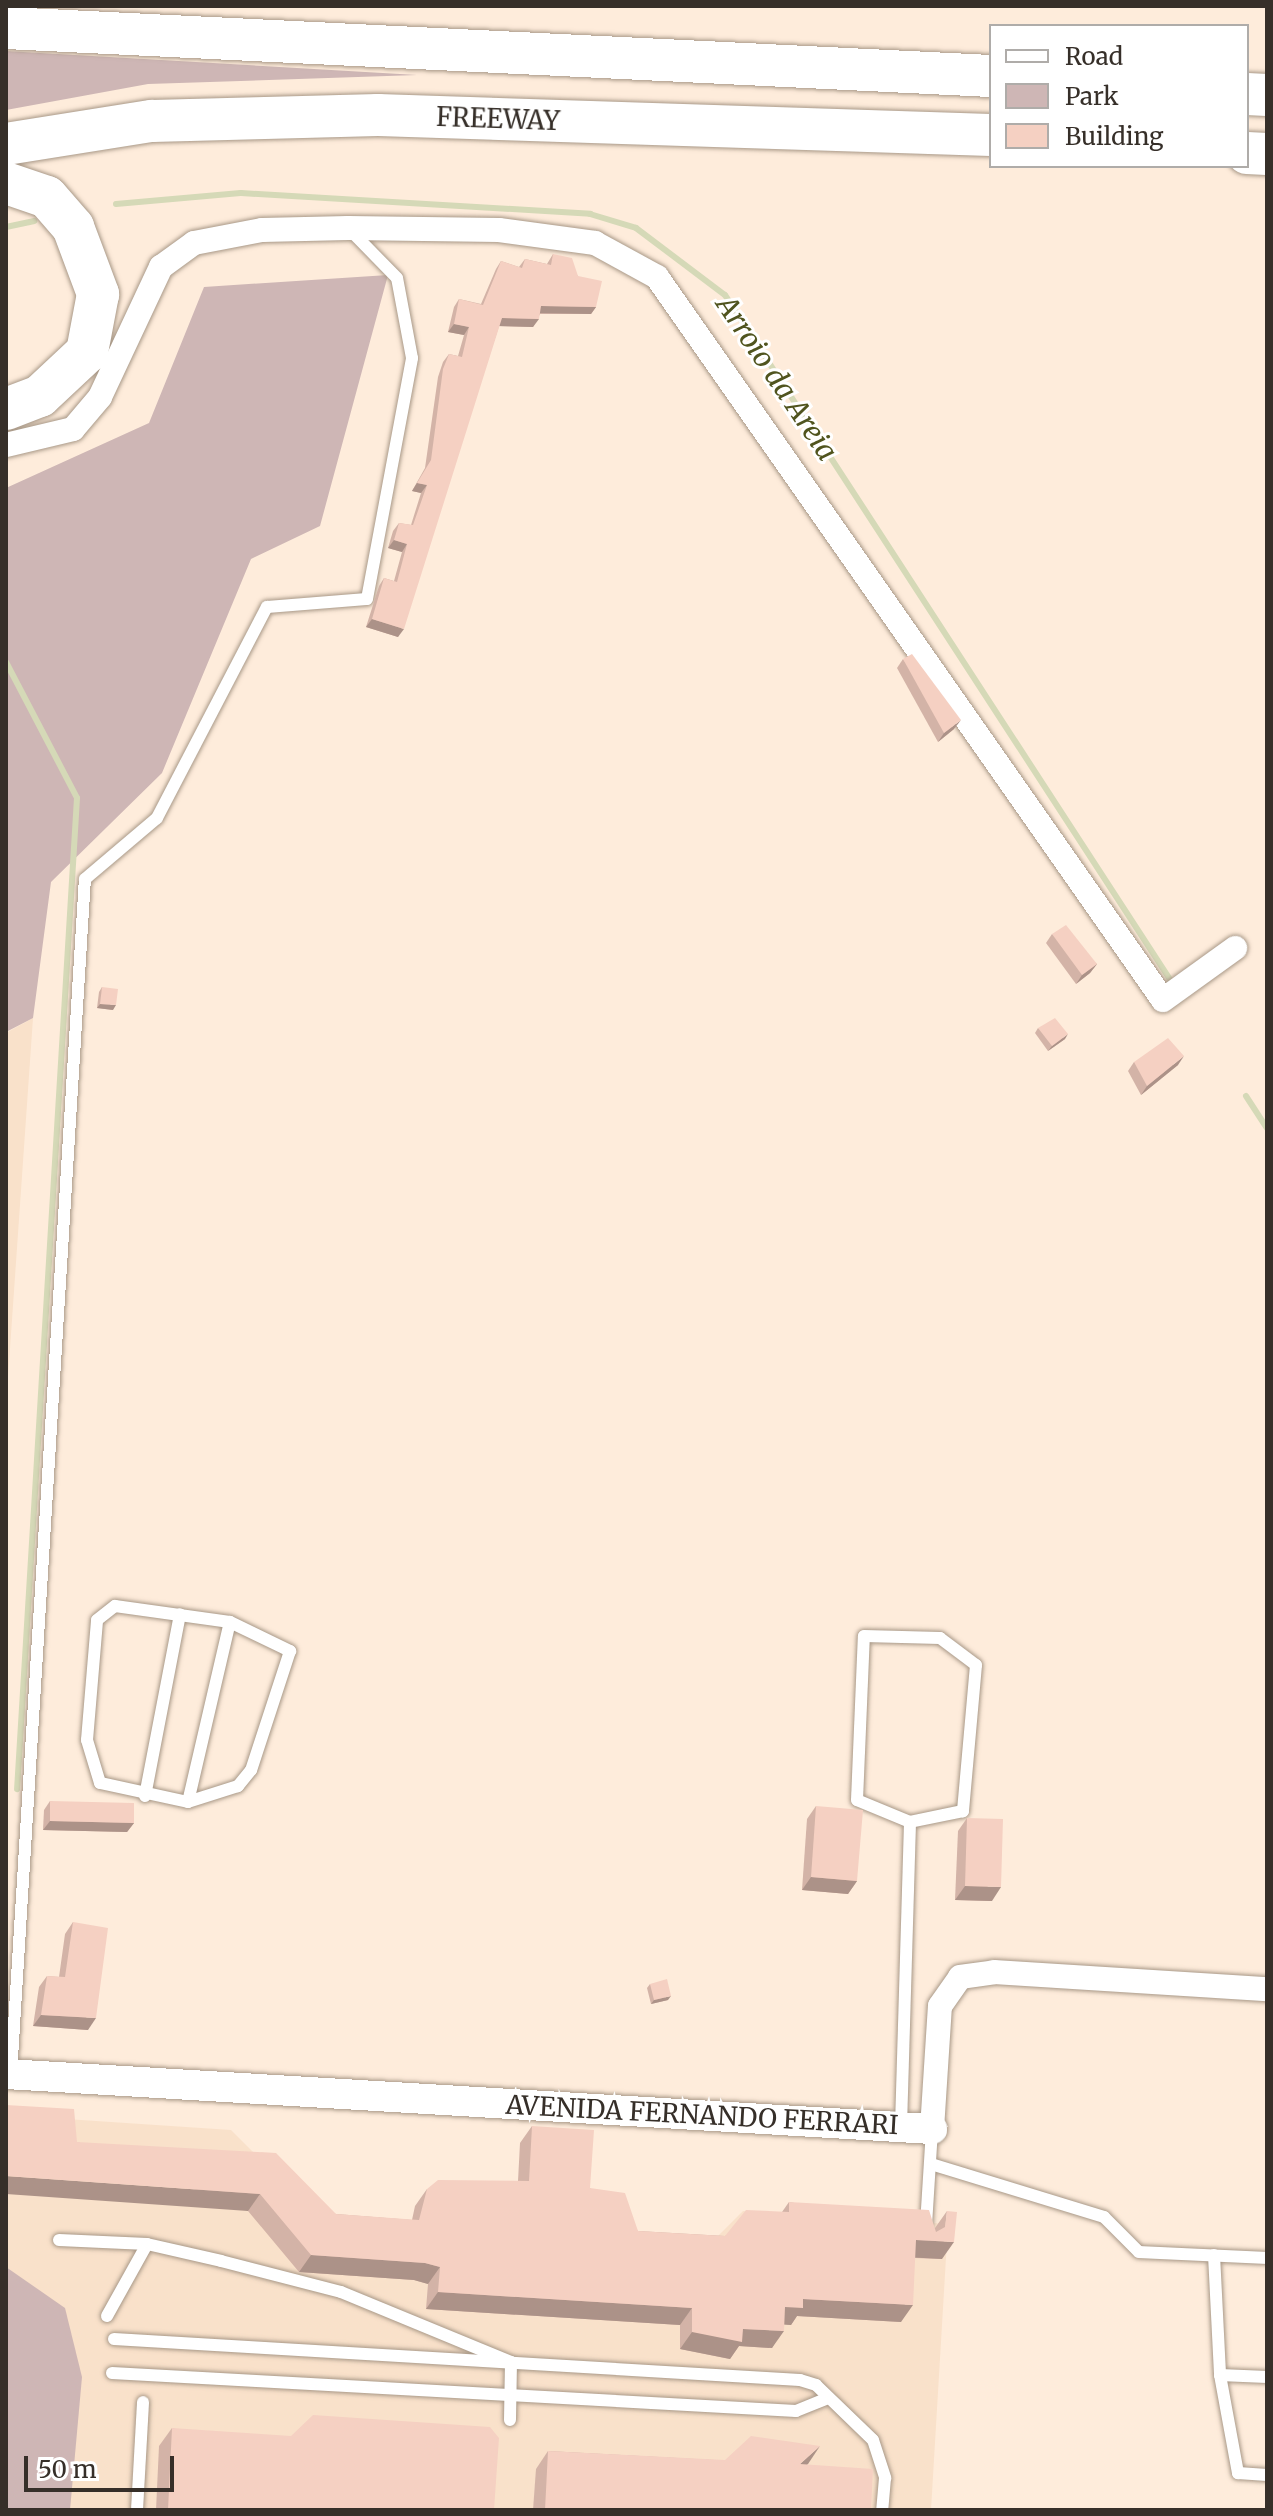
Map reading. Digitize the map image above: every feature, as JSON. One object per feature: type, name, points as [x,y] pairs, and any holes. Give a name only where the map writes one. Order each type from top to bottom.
[{"type":"highway","points":[[6,28],[989,76]]},
{"type":"highway","name":"FREEWAY","points":[[6,144],[152,121],[378,115],[989,135]]},
{"type":"highway","points":[[6,183],[47,197],[73,227],[98,294],[87,352],[40,396],[6,409]]},
{"type":"street","points":[[6,445],[73,429],[100,397],[161,267],[194,243],[262,230],[348,228],[499,230],[595,243],[657,277],[1163,1000],[1235,948]]},
{"type":"street","name":"AVENIDA FERNANDO FERRARI","points":[[9,2074],[932,2129],[940,2006],[960,1977],[994,1972],[1267,1989]]},
{"type":"lane","points":[[9,2074],[85,879],[157,818],[267,607],[367,599],[412,358],[397,278],[348,228]]},
{"type":"lane","points":[[115,1606],[180,1614],[230,1622],[277,1641],[290,1651],[290,1662],[251,1770],[238,1786],[188,1802],[145,1796],[100,1783],[91,1767],[97,1620],[115,1606]]},
{"type":"lane","points":[[145,1796],[180,1614]]},
{"type":"lane","points":[[188,1802],[230,1622]]},
{"type":"lane","points":[[864,1636],[940,1638],[976,1665],[963,1811],[910,1822],[857,1800],[864,1636]]},
{"type":"lane","points":[[901,2127],[910,1822]]},
{"type":"lane","points":[[925,2240],[932,2129]]},
{"type":"lane","points":[[931,2164],[1104,2217],[1139,2252],[1267,2258]]},
{"type":"lane","points":[[59,2240],[147,2244],[341,2292],[511,2362]]},
{"type":"lane","points":[[107,2316],[147,2244]]},
{"type":"lane","points":[[1214,2255],[1220,2375],[1238,2473],[1267,2475]]},
{"type":"lane","points":[[114,2339],[800,2380],[828,2398],[873,2440],[885,2478],[882,2510]]},
{"type":"lane","points":[[510,2420],[511,2362]]},
{"type":"lane","points":[[112,2373],[796,2411],[828,2398]]},
{"type":"lane","points":[[1220,2375],[1267,2377]]},
{"type":"lane","points":[[137,2510],[143,2402]]},
{"type":"shaded area","points":[[33,1018],[6,1406],[6,1033]]},
{"type":"shaded area","points":[[6,2115],[231,2130],[330,2229],[705,2249],[743,2211],[948,2224],[931,2510],[6,2510]]},
{"type":"green space","points":[[6,51],[417,75],[148,84],[6,110]]},
{"type":"green space","points":[[388,275],[320,526],[251,559],[162,773],[51,882],[33,1018],[6,1032],[6,488],[149,423],[204,287]]},
{"type":"green space","points":[[6,2267],[65,2308],[82,2377],[70,2510],[6,2510]]},
{"type":"building","points":[[553,254],[572,258],[578,276],[602,281],[596,307],[541,306],[539,319],[502,318],[404,629],[372,619],[384,578],[397,582],[407,544],[394,540],[399,523],[413,525],[427,485],[417,483],[431,460],[443,369],[449,354],[462,357],[469,327],[454,324],[459,299],[483,305],[501,261],[522,268],[525,259],[551,265]]},
{"type":"building","points":[[912,654],[961,720],[944,733],[903,659]]},
{"type":"building","points":[[1066,925],[1097,964],[1082,975],[1052,934]]},
{"type":"building","points":[[102,987],[118,989],[116,1005],[100,1004]]},
{"type":"building","points":[[1055,1018],[1068,1034],[1052,1046],[1038,1028]]},
{"type":"building","points":[[1168,1038],[1184,1056],[1147,1086],[1134,1062]]},
{"type":"building","points":[[50,1801],[134,1803],[134,1823],[50,1821]]},
{"type":"building","points":[[816,1806],[863,1810],[857,1881],[811,1877]]},
{"type":"building","points":[[967,1818],[1003,1819],[1001,1887],[965,1886]]},
{"type":"building","points":[[73,1922],[108,1928],[96,2018],[41,2015],[47,1976],[65,1977]]},
{"type":"building","points":[[667,1979],[671,1996],[654,2000],[650,1984]]},
{"type":"building","points":[[6,2105],[74,2109],[77,2142],[276,2153],[336,2214],[419,2220],[427,2189],[438,2180],[529,2181],[532,2126],[594,2130],[590,2188],[625,2193],[638,2231],[725,2236],[746,2210],[789,2212],[789,2202],[929,2210],[936,2232],[945,2227],[947,2211],[957,2212],[954,2242],[916,2240],[913,2305],[803,2299],[803,2308],[785,2307],[784,2331],[743,2329],[742,2342],[692,2332],[692,2308],[438,2292],[440,2267],[425,2263],[311,2255],[260,2194],[6,2176]]},
{"type":"building","points":[[313,2415],[490,2427],[499,2438],[494,2510],[168,2510],[172,2428],[291,2436]]},
{"type":"building","points":[[751,2436],[820,2446],[800,2464],[873,2469],[871,2510],[545,2510],[548,2451],[725,2460]]},
{"type":"waterway","name":"Arroio da Areia","points":[[116,204],[241,193],[590,214],[636,228],[725,295],[1173,984]]},
{"type":"waterway","name":"Arroio da Areia","points":[[6,227],[34,221]]},
{"type":"waterway","points":[[6,662],[77,798],[17,1789]]},
{"type":"waterway","name":"Arroio da Areia","points":[[1246,1096],[1267,1128]]}]
